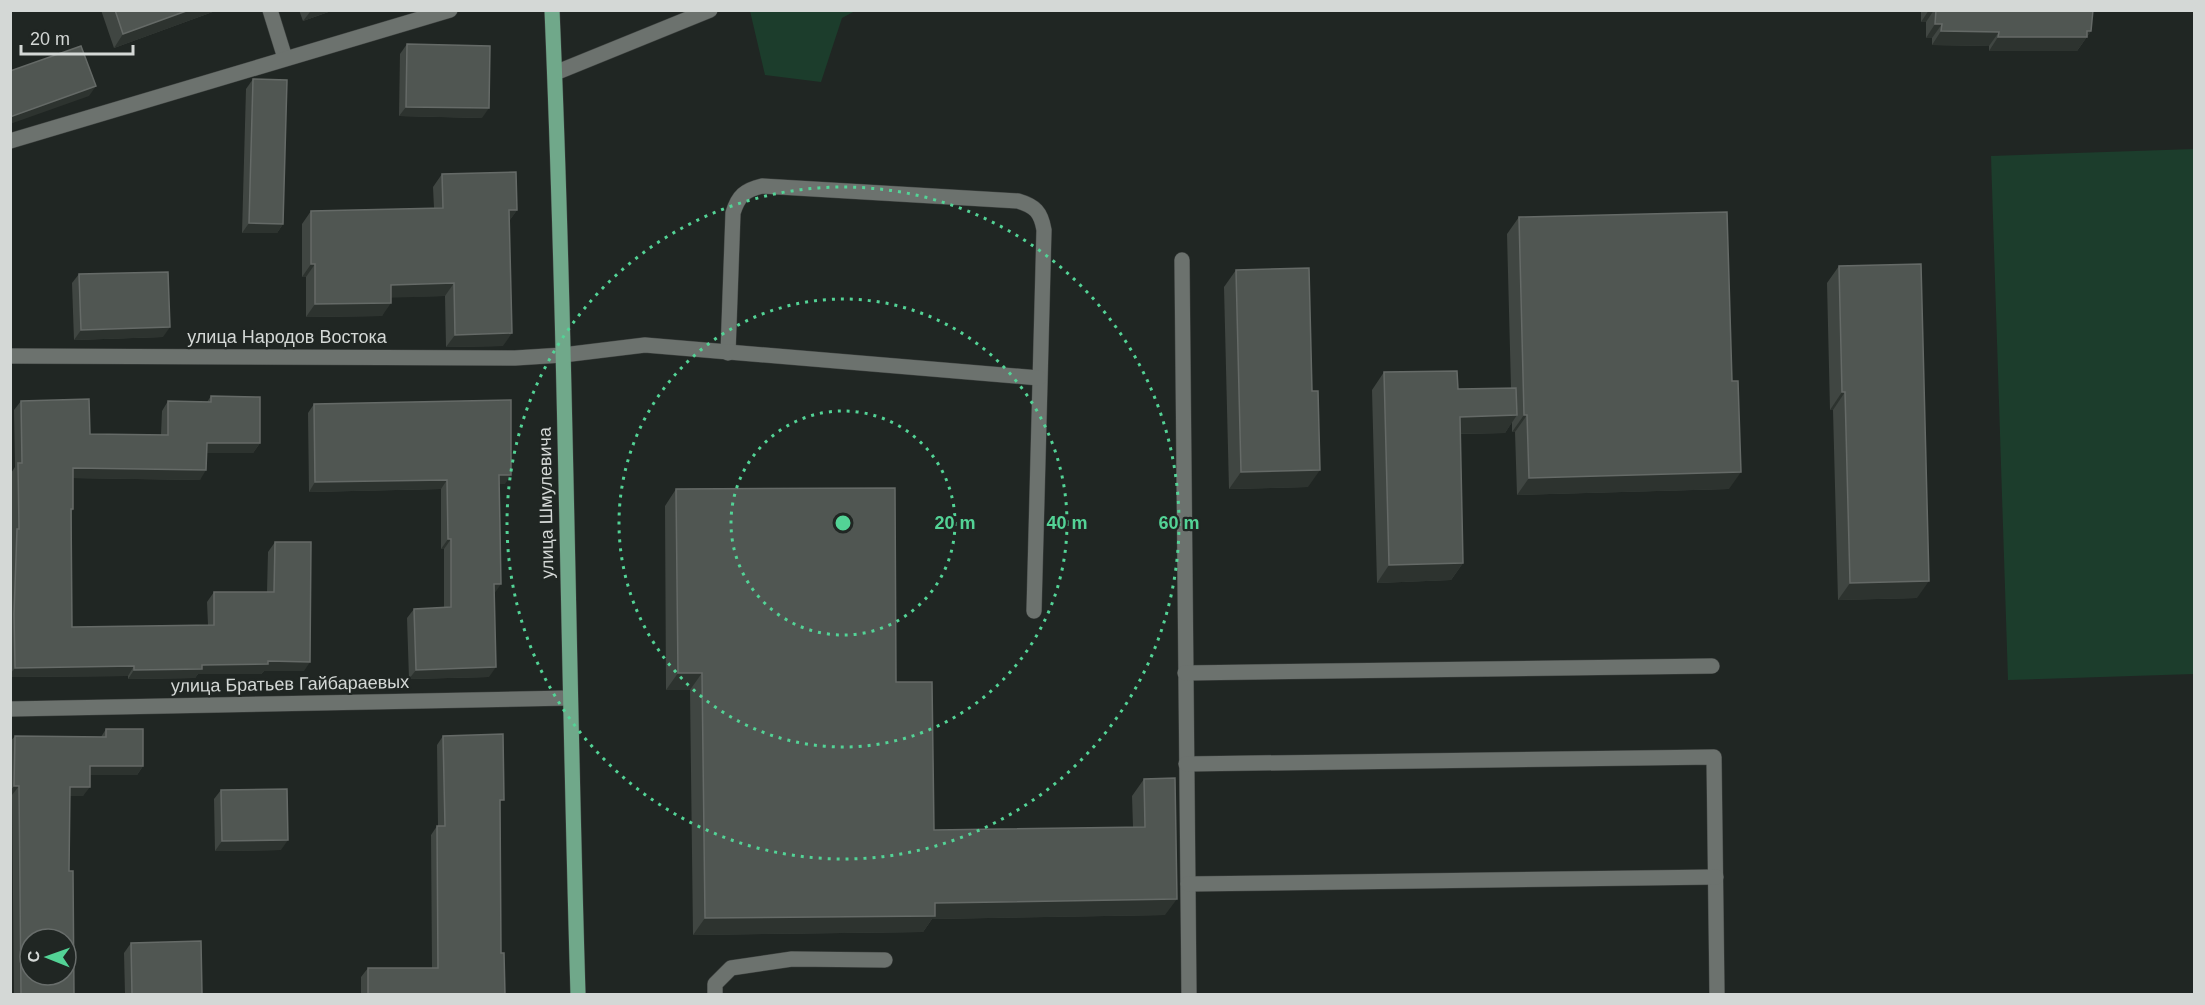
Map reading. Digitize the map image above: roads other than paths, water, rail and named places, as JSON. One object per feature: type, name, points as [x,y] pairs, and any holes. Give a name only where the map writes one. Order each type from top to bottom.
[{"type":"main road","name":"улица Шмулевича","points":[[552,10],[563,355],[569,698],[578,994]]},
{"type":"street","points":[[270,10],[285,58]]},
{"type":"street","points":[[10,141],[450,10]]},
{"type":"street","points":[[555,74],[710,10]]},
{"type":"street","points":[[728,353],[733,213],[737,199],[748,189],[762,186],[1018,201],[1032,205],[1041,216],[1044,230],[1034,611]]},
{"type":"street","points":[[1182,260],[1189,994]]},
{"type":"street","name":"улица Народов Востока","points":[[10,356],[515,358],[645,345],[1039,378]]},
{"type":"street","points":[[1185,673],[1712,666]]},
{"type":"street","name":"улица Братьев Гайбараевых","points":[[10,709],[569,698]]},
{"type":"street","points":[[1186,764],[1714,757],[1718,994]]},
{"type":"street","points":[[1188,884],[1716,877]]},
{"type":"street","points":[[715,994],[715,984],[730,968],[792,960],[885,960]]}]
